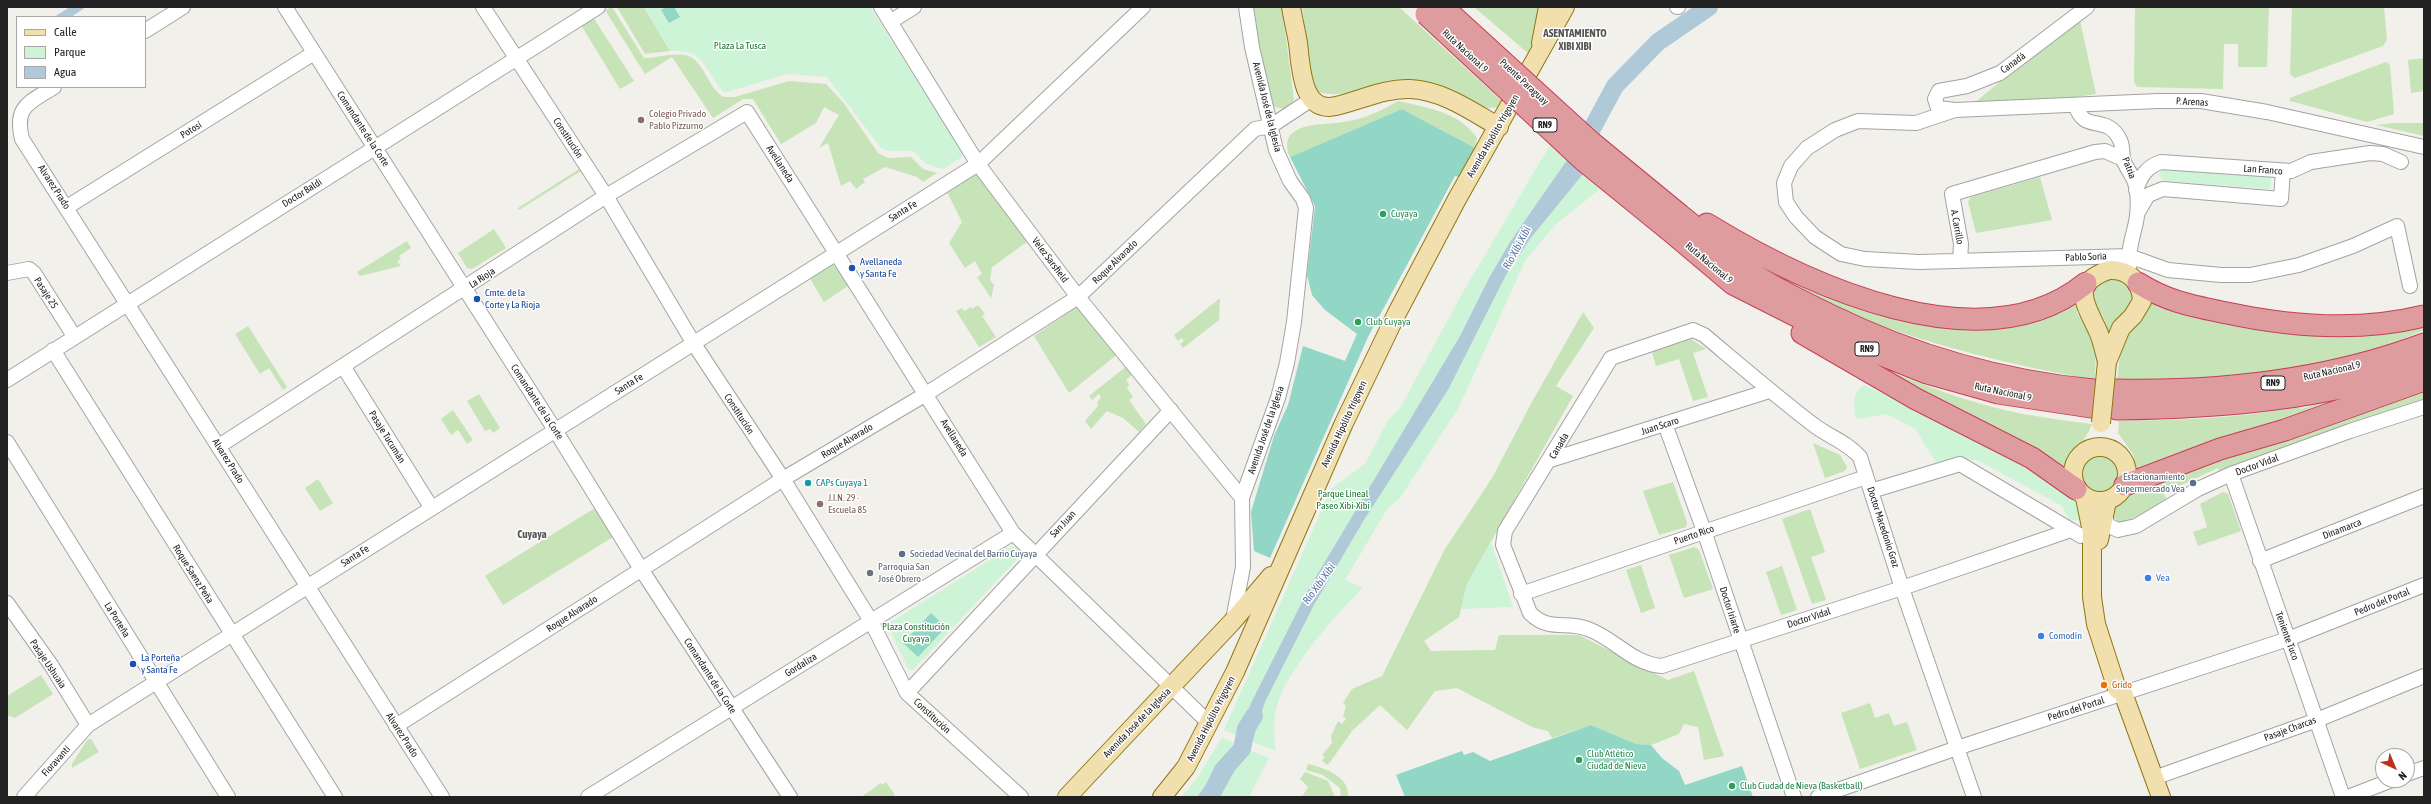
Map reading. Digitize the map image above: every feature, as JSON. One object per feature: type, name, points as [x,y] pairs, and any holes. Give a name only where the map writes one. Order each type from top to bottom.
[{"type":"highway","name":"Puente Paraguay","points":[[1429,9],[1591,142],[1675,222]]},
{"type":"highway","points":[[1675,222],[1703,221],[1751,250],[1844,294],[1905,311],[1936,316],[2005,317],[2030,312],[2053,303],[2093,278]]},
{"type":"highway","name":"Ruta Nacional 9","points":[[1675,222],[1733,284],[1816,326],[1927,373],[1998,393],[2095,407]]},
{"type":"highway","name":"Ruta Nacional 9","points":[[1675,222],[1743,267],[1813,307],[1856,328],[1949,363],[2029,382],[2095,407]]},
{"type":"highway","points":[[2135,280],[2157,295],[2182,304],[2276,322],[2335,327],[2388,323],[2424,316]]},
{"type":"highway","points":[[1733,284],[1771,313],[1811,338],[1916,398],[2032,458],[2081,493]]},
{"type":"highway","name":"Ruta Nacional 9","points":[[2424,344],[2371,361],[2286,381],[2117,399],[2222,406],[2291,398],[2353,385],[2424,365]]},
{"type":"highway","points":[[2125,485],[2220,449],[2285,430],[2424,380]]},
{"type":"main road","points":[[1292,7],[1301,75],[1305,88],[1312,99],[1317,103],[1331,106],[1396,90],[1421,90],[1464,107],[1500,127]]},
{"type":"main road","points":[[1539,56],[1548,7]]},
{"type":"main road","name":"Avenida Hipólito Yrigoyen","points":[[1162,797],[1186,766],[1210,724],[1256,628],[1282,563],[1378,351],[1436,238],[1500,127],[1565,7]]},
{"type":"main road","points":[[2088,450],[2095,407],[2107,362],[2121,328],[2133,316],[2142,301],[2135,280],[2124,271],[2116,270],[2093,278],[2083,293],[2085,306],[2102,341],[2107,362]]},
{"type":"main road","points":[[2095,407],[2126,469],[2125,485],[2105,508],[2100,535],[2100,603],[2102,618],[2124,686],[2123,694]]},
{"type":"main road","points":[[2119,455],[2104,448],[2088,450],[2076,460],[2072,474],[2081,493],[2092,532],[2092,597],[2096,624],[2117,688],[2123,694],[2161,797]]},
{"type":"main road","points":[[2081,493],[2100,502],[2105,508]]},
{"type":"main road","points":[[1232,622],[1282,563]]},
{"type":"main road","name":"Avenida José de la Iglesia","points":[[1067,797],[1232,622]]},
{"type":"main road","points":[[1214,641],[1225,642],[1233,648],[1238,665]]},
{"type":"street","points":[[146,30],[183,7]]},
{"type":"street","name":"Comandante de la Corte","points":[[285,7],[555,430],[730,709],[790,797]]},
{"type":"street","name":"Constitución","points":[[483,7],[606,196],[694,344],[783,479],[871,621],[908,693],[1021,797]]},
{"type":"street","name":"Doctor Baldi","points":[[7,380],[127,302],[598,7]]},
{"type":"street","name":"Velez Sarsfield","points":[[881,7],[978,164],[1078,297],[1242,498]]},
{"type":"street","points":[[890,22],[914,7]]},
{"type":"street","name":"Santa Fe","points":[[88,726],[232,636],[431,508],[694,344],[836,252],[978,164],[1143,7]]},
{"type":"street","name":"Avenida José de la Iglesia","points":[[1232,622],[1240,590],[1243,567],[1242,498],[1278,398],[1287,363],[1294,322],[1306,208],[1303,199],[1290,180],[1276,150],[1252,47],[1246,7]]},
{"type":"street","name":"Canadá","points":[[1955,110],[1938,108],[1935,99],[1939,91],[1967,86],[2000,73],[2087,7]]},
{"type":"street","name":"Potosí","points":[[67,207],[314,53]]},
{"type":"street","name":"Alvarez Prado","points":[[52,88],[29,102],[21,112],[18,124],[22,139],[67,207],[307,587],[442,797]]},
{"type":"street","name":"Roque Alvarado","points":[[396,726],[783,479],[926,394],[1078,297],[1255,129],[1271,126],[1312,99]]},
{"type":"street","name":"P. Arenas","points":[[1955,110],[2202,101],[2267,112],[2424,147]]},
{"type":"street","name":"Patria","points":[[2076,106],[2079,115],[2085,121],[2107,125],[2113,129],[2121,142],[2123,159],[2136,190],[2137,215],[2129,256]]},
{"type":"street","name":"Pablo Soria","points":[[1955,110],[1916,123],[1858,121],[1835,130],[1807,148],[1791,166],[1784,183],[1786,202],[1796,218],[1815,237],[1842,254],[1865,259],[1919,262],[2129,256],[2168,270],[2195,274],[2250,275],[2299,265],[2327,256],[2396,226],[2410,286]]},
{"type":"street","name":"La Rioja","points":[[219,446],[465,289],[606,196],[746,112]]},
{"type":"street","name":"Avellaneda","points":[[746,112],[1013,532],[1210,724]]},
{"type":"street","name":"A. Carrillo","points":[[1960,260],[1961,244],[1952,194],[2095,152],[2105,151],[2123,159]]},
{"type":"street","name":"Lan Franco","points":[[2136,190],[2142,174],[2150,166],[2161,162],[2283,171],[2291,171],[2311,162],[2370,153],[2383,154],[2401,162]]},
{"type":"street","points":[[2137,215],[2148,195],[2162,189],[2281,199],[2283,171]]},
{"type":"street","points":[[2093,278],[2118,261],[2129,256],[2135,280]]},
{"type":"street","name":"Pasaje 25","points":[[7,273],[29,269],[34,273],[74,336]]},
{"type":"street","name":"Doctor Macedonio Graz","points":[[1693,330],[1704,335],[1770,391],[1822,431],[1853,449],[1860,457],[1902,588],[1974,797]]},
{"type":"street","name":"Canada","points":[[1530,614],[1503,545],[1505,531],[1550,460],[1611,358],[1693,330]]},
{"type":"street","name":"Roque Saenz Peña","points":[[53,350],[334,797]]},
{"type":"street","name":"Pasaje Tucumán","points":[[343,366],[431,508]]},
{"type":"street","name":"Juan Scaro","points":[[1550,460],[1770,391]]},
{"type":"street","name":"Doctor Vidal","points":[[2105,508],[2109,526],[2118,530],[2136,526],[2198,489],[2231,474],[2350,431],[2424,407]]},
{"type":"street","name":"San Juan","points":[[908,693],[1035,554],[1171,410]]},
{"type":"street","name":"Doctor Iriarte","points":[[1665,424],[1704,532],[1794,797]]},
{"type":"street","name":"La Porteña","points":[[7,442],[156,684],[228,797]]},
{"type":"street","points":[[1872,491],[1960,464],[2072,530]]},
{"type":"street","name":"Teniente Tuco","points":[[2231,474],[2343,797]]},
{"type":"street","name":"Puerto Rico","points":[[1521,594],[1866,477]]},
{"type":"street","name":"Dinamarca","points":[[2260,561],[2424,496]]},
{"type":"street","name":"Doctor Vidal","points":[[1530,614],[1538,621],[1553,626],[1577,626],[1589,629],[1651,665],[1662,666],[1902,588],[2072,530],[2081,536],[2092,532]]},
{"type":"street","name":"Gordaliza","points":[[588,797],[1013,532]]},
{"type":"street","points":[[1243,567],[1257,593],[1259,608],[1256,628]]},
{"type":"street","name":"Pedro del Portal","points":[[1818,797],[1957,748],[2288,639],[2424,585]]},
{"type":"street","name":"Pasaje Ushuaia","points":[[7,603],[51,665],[88,726]]},
{"type":"street","name":"Pasaje Charcas","points":[[2154,778],[2317,720],[2424,676]]},
{"type":"street","name":"Fioravanti","points":[[24,797],[88,726]]},
{"type":"street","points":[[2348,797],[2375,787]]},
{"type":"green space","points":[[612,7],[644,58],[674,55],[691,57],[701,67],[713,87],[724,97],[735,97],[789,81],[826,84],[843,102],[878,153],[888,158],[911,157],[923,169],[937,173],[923,182],[917,177],[885,167],[863,179],[865,182],[856,189],[850,181],[841,186],[828,143],[819,148],[839,115],[824,107],[816,123],[781,144],[753,99],[743,99],[713,118],[672,57],[645,74],[605,10]]},
{"type":"green space","points":[[617,7],[644,7],[670,51],[645,54]]},
{"type":"green space","name":"Plaza La Tusca","points":[[644,7],[870,7],[963,153],[962,157],[943,169],[926,164],[913,151],[889,151],[881,148],[827,77],[787,74],[724,93],[703,62],[697,57],[682,51],[670,51]]},
{"type":"green space","points":[[666,7],[674,7],[680,17],[669,23],[661,10]]},
{"type":"green space","points":[[1254,7],[1282,7],[1294,100],[1285,109],[1275,107],[1267,97]]},
{"type":"green space","points":[[1302,7],[1399,7],[1502,101],[1500,107],[1488,108],[1434,85],[1401,79],[1390,80],[1340,94],[1319,92],[1314,85],[1311,75]]},
{"type":"green space","points":[[1474,7],[1543,7],[1530,55]]},
{"type":"green space","points":[[2135,7],[2269,7],[2267,67],[2238,67],[2238,44],[2224,44],[2223,89],[2137,87],[2134,82]]},
{"type":"green space","points":[[2292,7],[2384,7],[2387,40],[2383,46],[2295,78],[2290,74]]},
{"type":"green space","points":[[2079,16],[2096,94],[1960,115]]},
{"type":"green space","points":[[593,17],[634,81],[620,89],[581,25]]},
{"type":"green space","points":[[2424,58],[2424,91],[2411,93],[2408,60]]},
{"type":"green space","points":[[2386,62],[2390,65],[2394,114],[2367,122],[2290,101],[2290,98]]},
{"type":"green space","points":[[1398,101],[1430,108],[1452,116],[1470,129],[1477,138],[1475,148],[1402,109],[1290,157],[1287,145],[1290,136],[1297,130],[1306,127],[1362,118]]},
{"type":"green space","name":"Club Cuyaya","points":[[1402,109],[1475,148],[1459,177],[1455,176],[1368,337],[1270,558],[1254,551],[1251,512],[1274,436],[1288,405],[1303,346],[1345,361],[1357,334],[1325,310],[1312,295],[1307,275],[1315,206],[1290,157]]},
{"type":"green space","points":[[2395,123],[2424,123],[2424,136],[2376,125]]},
{"type":"green space","name":"Parque Lineal Paseo Xibi-Xibi","points":[[1550,145],[1567,160],[1510,242],[1489,278],[1460,336],[1308,590],[1251,703],[1238,736],[1224,730],[1331,489],[1365,464],[1388,420],[1400,408],[1463,292]]},
{"type":"green space","points":[[2162,168],[2271,176],[2271,186],[2268,189],[2165,181],[2159,176]]},
{"type":"green space","points":[[579,169],[581,171],[519,210],[518,208]]},
{"type":"green space","points":[[974,174],[981,176],[1027,242],[992,267],[990,280],[994,285],[991,298],[977,277],[982,274],[975,261],[965,268],[949,243],[962,222],[947,192]]},
{"type":"green space","name":"Parque Lineal Paseo Xibi-Xibi","points":[[1583,174],[1600,189],[1555,225],[1525,261],[1459,407],[1400,498],[1387,509],[1345,580],[1363,588],[1318,638],[1288,680],[1276,708],[1274,737],[1276,751],[1252,742],[1265,702],[1314,605],[1364,520],[1448,390],[1506,275],[1530,239]]},
{"type":"green space","points":[[2040,177],[2052,220],[1976,233],[1968,202],[1971,197]]},
{"type":"green space","points":[[494,229],[506,248],[472,269],[467,268],[458,253]]},
{"type":"green space","points":[[407,241],[411,248],[399,256],[401,259],[397,261],[401,266],[360,276],[357,272]]},
{"type":"green space","points":[[1758,263],[1854,305],[1914,323],[1941,325],[2077,299],[2077,313],[2096,340],[2095,380],[1977,355],[1891,329],[1863,319],[1822,301]]},
{"type":"green space","points":[[830,264],[835,266],[848,286],[824,302],[809,277]]},
{"type":"green space","points":[[2114,275],[2128,284],[2132,292],[2132,299],[2127,314],[2109,341],[2106,324],[2095,304],[2092,292],[2093,287]]},
{"type":"green space","points":[[2151,297],[2183,310],[2424,322],[2424,330],[2379,349],[2315,366],[2216,378],[2150,380],[2117,379],[2120,354],[2124,339],[2142,320]]},
{"type":"green space","points":[[1220,298],[1219,320],[1183,348],[1180,344],[1184,341],[1181,338],[1178,341],[1174,335]]},
{"type":"green space","points":[[978,305],[985,314],[982,316],[996,337],[979,347],[956,311],[962,308],[964,311],[971,307],[972,309]]},
{"type":"green space","points":[[1075,308],[1082,308],[1119,353],[1069,393],[1034,336]]},
{"type":"green space","points":[[1583,312],[1594,328],[1556,386],[1573,396],[1467,584],[1459,617],[1424,641],[1431,651],[1495,650],[1499,635],[1579,635],[1668,680],[1694,671],[1724,756],[1704,760],[1698,727],[1684,724],[1679,734],[1651,745],[1636,744],[1591,725],[1552,738],[1548,731],[1532,727],[1457,688],[1435,691],[1407,730],[1380,705],[1352,731],[1328,765],[1322,761],[1325,757],[1322,755],[1332,743],[1331,736],[1338,721],[1342,724],[1346,719],[1343,716],[1346,706],[1343,703],[1352,689],[1382,676],[1445,549],[1492,478],[1533,400]]},
{"type":"green space","points":[[248,326],[287,387],[283,390],[269,368],[260,374],[235,334]]},
{"type":"green space","points":[[1691,339],[1706,349],[1693,353],[1708,397],[1693,401],[1679,359],[1656,366],[1652,352]]},
{"type":"green space","points":[[1128,365],[1133,374],[1126,380],[1129,385],[1127,388],[1133,397],[1129,400],[1146,424],[1139,432],[1123,418],[1107,411],[1091,429],[1085,421],[1098,406],[1097,403],[1101,397],[1099,394],[1092,400],[1089,396]]},
{"type":"green space","points":[[1890,371],[1922,384],[1989,406],[2023,414],[2092,424],[2086,436],[2070,457],[2064,469],[1888,373]]},
{"type":"green space","points":[[1864,385],[1916,409],[1961,434],[2029,463],[2075,498],[2080,504],[2082,516],[2079,520],[2069,520],[2062,506],[1977,460],[1955,459],[1936,462],[1915,429],[1887,414],[1856,419],[1854,400],[1857,392]]},
{"type":"green space","points":[[2424,389],[2424,400],[2310,438],[2220,473],[2218,468],[2164,493],[2167,501],[2121,524],[2114,518],[2114,509],[2136,489]]},
{"type":"green space","points":[[2356,393],[2303,413],[2172,455],[2138,473],[2133,454],[2118,433],[2119,421],[2232,416],[2254,414],[2299,406],[2301,409]]},
{"type":"green space","points":[[479,394],[500,428],[493,433],[490,429],[485,431],[467,401]]},
{"type":"green space","points":[[453,410],[473,440],[467,444],[458,430],[451,435],[441,419]]},
{"type":"green space","points":[[1813,443],[1840,455],[1847,467],[1845,471],[1825,478]]},
{"type":"green space","points":[[2100,454],[2108,456],[2114,460],[2118,466],[2120,474],[2118,482],[2114,488],[2108,492],[2100,494],[2092,492],[2086,488],[2082,482],[2080,474],[2082,466],[2086,460],[2092,456]]},
{"type":"green space","points":[[318,479],[333,503],[320,511],[305,488]]},
{"type":"green space","points":[[1673,482],[1687,522],[1686,527],[1659,535],[1643,491]]},
{"type":"green space","points":[[2223,492],[2228,494],[2241,531],[2198,546],[2193,532],[2207,527],[2200,504]]},
{"type":"green space","points":[[595,508],[613,537],[503,605],[485,576]]},
{"type":"green space","points":[[1810,509],[1825,552],[1811,557],[1826,600],[1812,604],[1782,519]]},
{"type":"green space","points":[[1491,542],[1513,607],[1461,609],[1467,584]]},
{"type":"green space","name":"Plaza Constitución Cuyaya","points":[[1012,546],[1018,547],[1021,555],[913,670],[908,669],[889,628],[891,622]]},
{"type":"green space","points":[[1694,547],[1699,550],[1713,589],[1684,598],[1669,555]]},
{"type":"green space","points":[[1641,565],[1655,608],[1641,613],[1626,570]]},
{"type":"green space","points":[[1782,566],[1797,610],[1781,615],[1766,572]]},
{"type":"green space","points":[[931,613],[946,627],[918,657],[903,643]]},
{"type":"green space","points":[[41,675],[53,694],[15,718],[7,715],[7,696]]},
{"type":"green space","points":[[1870,703],[1875,718],[1889,713],[1894,726],[1907,722],[1917,750],[1860,769],[1841,713]]},
{"type":"green space","name":"Club Atlético Ciudad de Nieva","points":[[1591,725],[1636,744],[1651,745],[1662,758],[1679,771],[1685,785],[1742,766],[1753,797],[1405,797],[1396,775],[1462,751],[1464,755],[1473,752],[1490,761]]},
{"type":"green space","points":[[1222,737],[1236,744],[1235,746],[1197,797],[1181,797],[1198,777]]},
{"type":"green space","points":[[91,739],[99,752],[72,768],[72,764],[87,740]]},
{"type":"green space","points":[[1247,749],[1269,758],[1249,797],[1220,797]]},
{"type":"green space","points":[[1308,764],[1335,774],[1340,778],[1348,790],[1348,797],[1341,797],[1340,788],[1323,775],[1306,770]]},
{"type":"green space","points":[[1305,772],[1328,781],[1335,797],[1302,797],[1308,787],[1300,779]]},
{"type":"green space","points":[[886,782],[895,795],[891,797],[861,797],[881,783],[883,785]]},
{"type":"water","points":[[70,7],[86,7],[72,16],[56,16]]},
{"type":"water","points":[[1567,160],[1583,174],[1530,239],[1506,275],[1448,390],[1364,520],[1314,605],[1265,702],[1252,742],[1238,736],[1251,703],[1308,590],[1460,336],[1489,278],[1510,242]]},
{"type":"water","points":[[1236,744],[1247,749],[1220,797],[1197,797]]},
{"type":"waterway","name":"Río Xibi Xibi","points":[[1580,151],[1615,86],[1658,42],[1709,7]]},
{"type":"waterway","name":"Río Xibi Xibi","points":[[1694,8],[1697,15]]},
{"type":"waterway","name":"Río Xibi Xibi","points":[[1210,797],[1223,770],[1242,749],[1246,729],[1254,716]]},
{"type":"place","name":"Colegio Privado Pablo Pizzurno","points":[[641,120]]},
{"type":"place","name":"Cuyaya","points":[[1383,214]]},
{"type":"place","name":"Avellaneda y Santa Fe","points":[[852,268]]},
{"type":"place","name":"Cmte. de la Corte y La Rioja","points":[[477,299]]},
{"type":"place","name":"Club Cuyaya","points":[[1358,322]]},
{"type":"place","name":"CAPs Cuyaya 1","points":[[808,483]]},
{"type":"place","name":"Estacionamiento Supermercado Vea","points":[[2193,483]]},
{"type":"place","name":"J.I.N. 29 - Escuela 85","points":[[820,504]]},
{"type":"place","name":"Sociedad Vecinal del Barrio Cuyaya","points":[[902,554]]},
{"type":"place","name":"Parroquia San José Obrero","points":[[870,573]]},
{"type":"place","name":"Vea","points":[[2148,578]]},
{"type":"place","name":"Comodín","points":[[2041,636]]},
{"type":"place","name":"La Porteña y Santa Fe","points":[[133,664]]},
{"type":"place","name":"Grido","points":[[2104,685]]},
{"type":"place","name":"Club Atlético Ciudad de Nieva","points":[[1579,760]]},
{"type":"place","name":"Club Ciudad de Nieva (Basketball)","points":[[1732,786]]},
{"type":"district","name":"ASENTAMIENTO XIBI XIBI","points":[[1575,40]]},
{"type":"district","name":"Cuyaya","points":[[532,535]]}]
